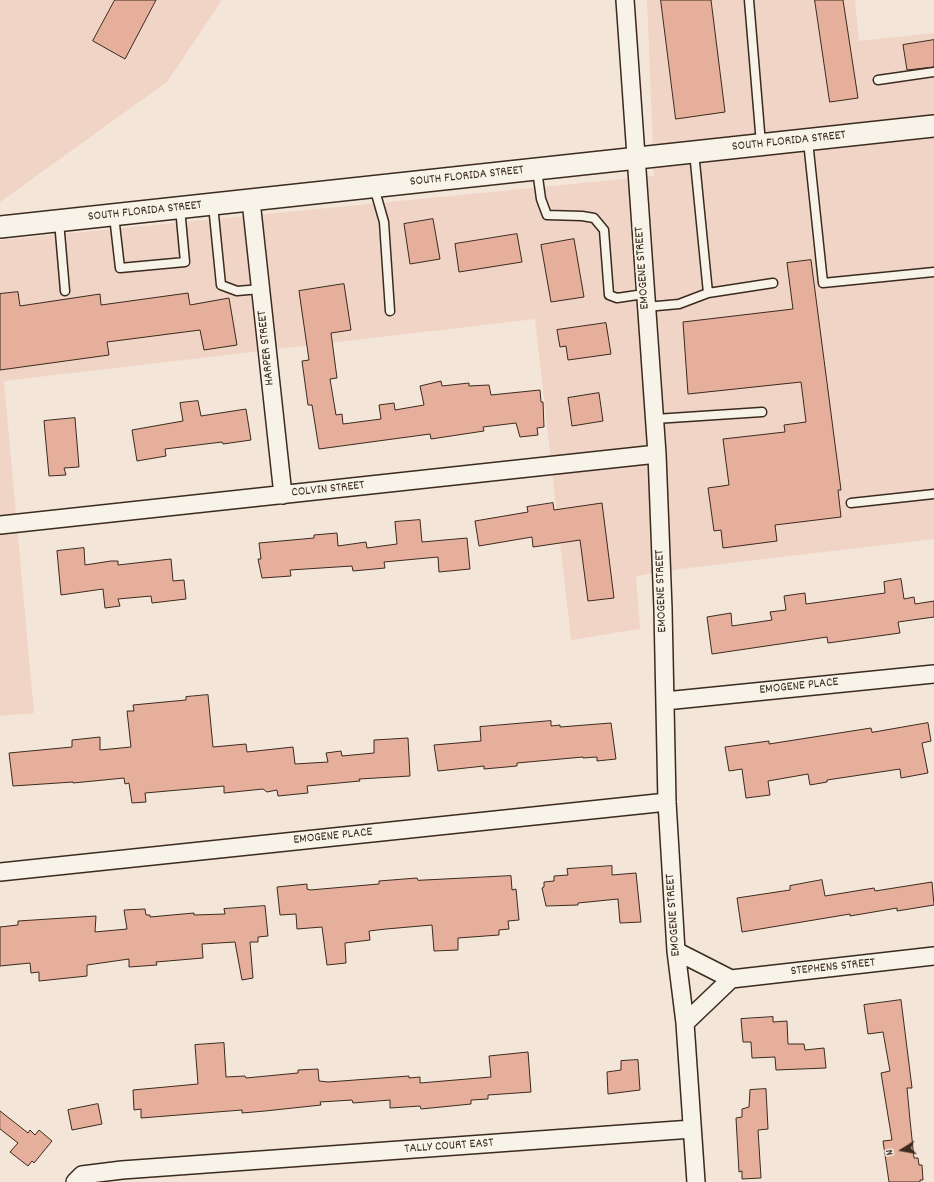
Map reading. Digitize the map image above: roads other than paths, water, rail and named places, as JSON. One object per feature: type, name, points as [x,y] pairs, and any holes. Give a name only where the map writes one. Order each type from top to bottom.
[{"type":"street","name":"EMOGENE STREET","points":[[625,0],[635,159],[657,454],[665,701],[666,802],[676,951],[684,1023],[696,1182]]},
{"type":"street","name":"SOUTH FLORIDA STREET","points":[[0,227],[934,126]]},
{"type":"street","name":"HARPER STREET","points":[[250,201],[283,495]]},
{"type":"street","name":"COLVIN STREET","points":[[0,524],[657,454]]},
{"type":"street","name":"EMOGENE PLACE","points":[[665,701],[934,674]]},
{"type":"street","name":"EMOGENE PLACE","points":[[0,872],[666,802]]},
{"type":"street","points":[[676,951],[731,979],[684,1023]]},
{"type":"street","name":"STEPHENS STREET","points":[[731,979],[934,956]]},
{"type":"street","name":"TALLY COURT EAST","points":[[75,1182],[82,1175],[122,1170],[692,1130]]},
{"type":"lane","points":[[749,0],[761,145]]},
{"type":"lane","points":[[878,80],[934,72]]},
{"type":"lane","points":[[808,140],[823,283],[934,272]]},
{"type":"lane","points":[[694,152],[708,293]]},
{"type":"lane","points":[[537,170],[541,199],[547,215],[582,216],[594,218],[604,230],[609,295],[617,298],[679,304],[708,293],[773,284]]},
{"type":"lane","points":[[374,187],[384,222],[390,311]]},
{"type":"lane","points":[[212,204],[221,285],[237,291],[260,289]]},
{"type":"lane","points":[[114,215],[120,268],[184,262],[180,208]]},
{"type":"lane","points":[[59,220],[65,290]]},
{"type":"lane","points":[[654,419],[762,412]]},
{"type":"lane","points":[[851,503],[934,494]]}]
